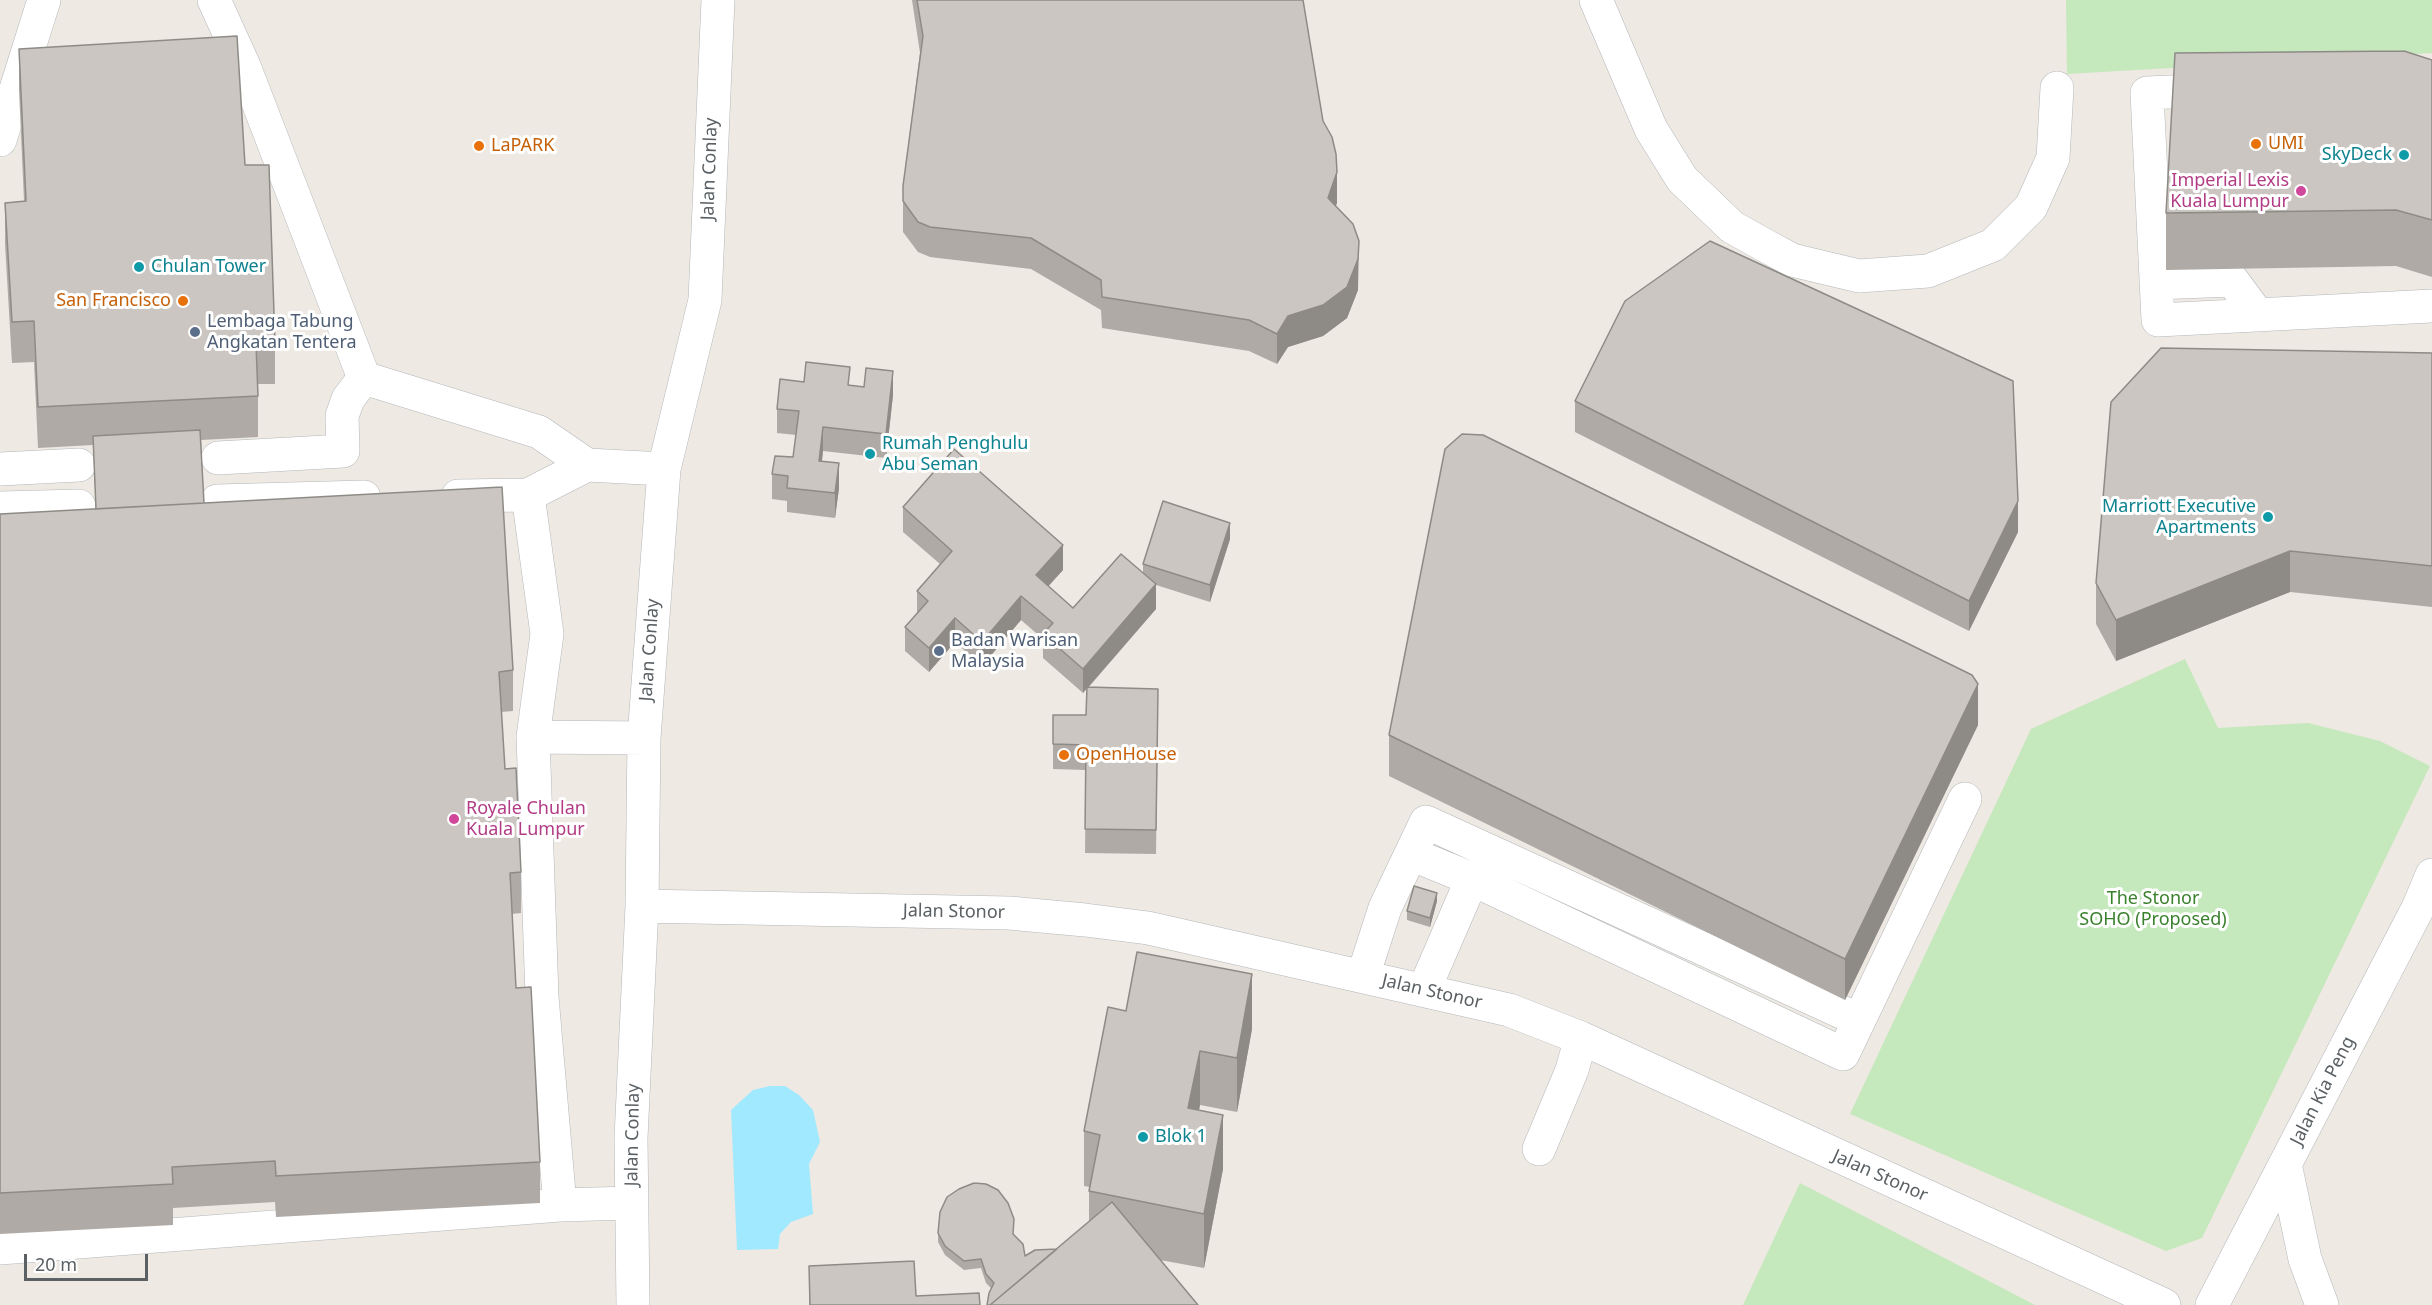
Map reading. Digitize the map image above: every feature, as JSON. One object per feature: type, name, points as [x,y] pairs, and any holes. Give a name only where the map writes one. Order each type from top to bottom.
[{"type":"street","points":[[0,140],[44,0]]},
{"type":"street","points":[[214,0],[244,66],[364,378]]},
{"type":"street","name":"Jalan Conlay","points":[[633,1305],[631,1138],[642,906],[644,738],[664,469],[705,300],[718,0]]},
{"type":"street","points":[[1596,0],[1651,129],[1682,179],[1731,227],[1757,242],[1792,260],[1859,276],[1928,271],[1993,245],[2031,207],[2053,158],[2057,88]]},
{"type":"street","points":[[2242,89],[2146,93],[2158,320],[2432,306]]},
{"type":"street","points":[[218,458],[343,451],[342,416],[348,399],[364,378]]},
{"type":"street","points":[[364,378],[539,432],[587,465]]},
{"type":"street","points":[[0,469],[79,465]]},
{"type":"street","points":[[433,496],[528,495],[587,465],[664,469]]},
{"type":"street","points":[[528,495],[548,634],[533,737],[542,997],[560,1205]]},
{"type":"street","points":[[217,501],[397,496]]},
{"type":"street","points":[[0,508],[78,506]]},
{"type":"street","points":[[533,737],[644,738]]},
{"type":"street","points":[[1411,854],[1472,879],[1843,1054],[1965,799]]},
{"type":"street","points":[[1363,976],[1384,908],[1426,822],[1859,1020]]},
{"type":"street","name":"Jalan Kia Peng","points":[[2212,1305],[2432,875]]},
{"type":"street","points":[[1424,990],[1472,879]]},
{"type":"street","name":"Jalan Stonor","points":[[642,906],[1009,913],[1085,920],[1148,928],[1509,1010],[1581,1038],[2164,1305]]},
{"type":"street","points":[[1539,1149],[1572,1070],[1581,1038]]},
{"type":"street","points":[[2285,1164],[2305,1259],[2322,1305]]},
{"type":"street","points":[[0,1248],[560,1205],[631,1203]]},
{"type":"green space","points":[[2066,0],[2432,0],[2432,53],[2067,74]]},
{"type":"green space","name":"The Stonor SOHO (Proposed)","points":[[2185,659],[2218,728],[2308,723],[2380,741],[2430,766],[2202,1238],[2166,1251],[1850,1114],[2031,729]]},
{"type":"green space","points":[[1800,1183],[2035,1305],[1743,1305]]},
{"type":"water","points":[[770,1086],[785,1086],[799,1095],[813,1110],[820,1142],[809,1164],[813,1214],[791,1222],[780,1234],[778,1249],[737,1250],[731,1110],[753,1090]]},
{"type":"building","points":[[917,0],[1303,0],[1323,121],[1332,137],[1336,154],[1337,172],[1328,198],[1353,224],[1359,241],[1358,259],[1347,287],[1323,305],[1288,316],[1277,334],[1249,320],[1102,297],[1101,280],[1031,238],[930,227],[918,222],[903,201],[903,186],[923,36]]},
{"type":"building","name":"Chulan Tower","points":[[237,36],[245,165],[269,165],[275,343],[256,344],[258,396],[38,407],[34,321],[12,322],[5,203],[26,201],[19,49]]},
{"type":"building","name":"Imperial Lexis Kuala Lumpur","points":[[2404,51],[2432,60],[2432,220],[2396,210],[2166,213],[2175,53]]},
{"type":"building","points":[[1710,241],[2013,381],[2018,501],[1969,601],[1575,401],[1625,301]]},
{"type":"building","name":"Marriott Executive Apartments","points":[[2161,348],[2432,353],[2432,566],[2290,551],[2116,620],[2096,583],[2111,402]]},
{"type":"building","points":[[806,362],[850,367],[848,385],[864,387],[866,368],[893,371],[886,434],[823,427],[819,461],[839,463],[835,493],[787,488],[788,476],[772,474],[775,456],[793,457],[799,411],[777,409],[780,379],[804,382]]},
{"type":"building","points":[[200,430],[204,503],[96,509],[93,436]]},
{"type":"building","points":[[1462,434],[1483,435],[1972,675],[1978,684],[1845,959],[1389,735],[1445,449]]},
{"type":"building","points":[[954,449],[1063,545],[1036,575],[1073,608],[1121,554],[1156,584],[1083,669],[1043,634],[1053,623],[1021,596],[982,642],[955,618],[929,648],[905,627],[928,601],[917,591],[952,551],[903,507]]},
{"type":"building","points":[[502,487],[513,670],[499,672],[505,769],[516,768],[521,872],[510,873],[516,988],[531,987],[540,1162],[276,1176],[275,1161],[172,1167],[173,1184],[0,1193],[0,514]]},
{"type":"building","points":[[1163,501],[1230,523],[1210,585],[1143,564]]},
{"type":"building","points":[[1087,687],[1158,689],[1156,830],[1085,829],[1086,745],[1053,744],[1053,715],[1086,715]]},
{"type":"building","points":[[1414,886],[1437,893],[1430,918],[1407,911]]},
{"type":"building","name":"Blok 1","points":[[1137,952],[1252,974],[1237,1058],[1200,1051],[1188,1108],[1223,1115],[1204,1214],[1089,1191],[1100,1135],[1084,1131],[1108,1007],[1126,1011]]},
{"type":"building","points":[[974,1183],[986,1184],[998,1190],[1008,1203],[1014,1219],[1013,1234],[1023,1244],[1025,1256],[1035,1250],[1057,1249],[990,1305],[987,1305],[989,1293],[994,1283],[986,1274],[981,1259],[964,1261],[945,1246],[938,1233],[940,1212],[947,1197]]},
{"type":"building","points":[[1112,1202],[1198,1305],[990,1305]]},
{"type":"building","points":[[914,1261],[916,1296],[979,1293],[980,1305],[810,1305],[809,1266]]},
{"type":"place","name":"UMI","points":[[2256,144]]},
{"type":"place","name":"LaPARK","points":[[479,146]]},
{"type":"place","name":"SkyDeck","points":[[2404,155]]},
{"type":"place","name":"Imperial Lexis Kuala Lumpur","points":[[2301,191]]},
{"type":"place","name":"Chulan Tower","points":[[139,267]]},
{"type":"place","name":"San Francisco","points":[[183,301]]},
{"type":"place","name":"Lembaga Tabung Angkatan Tentera","points":[[195,332]]},
{"type":"place","name":"Rumah Penghulu Abu Seman","points":[[870,454]]},
{"type":"place","name":"Marriott Executive Apartments","points":[[2268,517]]},
{"type":"place","name":"Badan Warisan Malaysia","points":[[939,651]]},
{"type":"place","name":"OpenHouse","points":[[1064,755]]},
{"type":"place","name":"Royale Chulan Kuala Lumpur","points":[[454,819]]},
{"type":"place","name":"Blok 1","points":[[1143,1137]]}]
